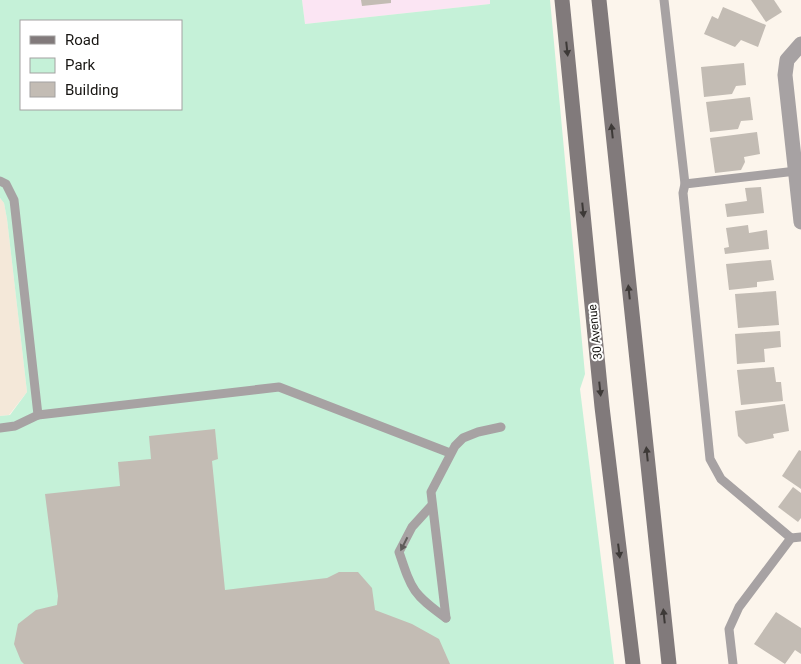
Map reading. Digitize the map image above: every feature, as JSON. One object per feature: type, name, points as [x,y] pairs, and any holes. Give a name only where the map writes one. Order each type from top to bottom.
[{"type":"main road","name":"30 Avenue","points":[[562,0],[602,407],[633,664]]},
{"type":"main road","points":[[599,0],[669,664]]},
{"type":"street","points":[[801,44],[791,53],[785,69],[801,222]]},
{"type":"lane","points":[[664,0],[685,184],[683,192],[710,459],[721,478],[796,538],[736,614],[729,629],[733,664]]},
{"type":"lane","points":[[685,184],[796,171]]},
{"type":"lane","points":[[0,181],[6,184],[14,200],[38,414]]},
{"type":"lane","points":[[0,428],[15,426],[38,414],[279,388],[450,453]]},
{"type":"lane","points":[[432,505],[412,526],[400,552],[411,589],[446,618],[432,492],[450,453],[463,438],[501,427]]},
{"type":"shaded area","points":[[302,0],[490,0],[490,4],[305,24]]},
{"type":"shaded area","points":[[0,198],[4,203],[7,219],[27,392],[9,415],[0,416]]},
{"type":"green space","points":[[0,0],[302,0],[305,24],[490,4],[490,0],[550,0],[585,374],[580,389],[614,664],[0,664],[0,416],[10,415],[27,392],[4,203],[0,198]]},
{"type":"building","points":[[361,0],[391,0],[391,3],[362,6]]},
{"type":"building","points":[[751,0],[774,0],[782,12],[766,22]]},
{"type":"building","points":[[723,7],[766,25],[758,47],[741,40],[735,47],[704,34],[712,16],[718,19]]},
{"type":"building","points":[[744,63],[746,85],[736,86],[732,94],[704,97],[701,67]]},
{"type":"building","points":[[750,97],[753,120],[741,121],[738,129],[710,132],[706,102]]},
{"type":"building","points":[[757,132],[760,154],[744,157],[745,162],[741,170],[715,173],[710,138]]},
{"type":"building","points":[[761,187],[764,213],[727,217],[725,204],[747,201],[745,188]]},
{"type":"building","points":[[748,225],[749,233],[767,230],[769,249],[725,254],[724,248],[729,247],[726,228]]},
{"type":"building","points":[[771,260],[774,280],[757,282],[757,287],[729,290],[726,264]]},
{"type":"building","points":[[776,291],[779,325],[738,328],[735,294]]},
{"type":"building","points":[[780,331],[781,347],[764,349],[765,362],[737,364],[735,334]]},
{"type":"building","points":[[774,367],[776,382],[781,382],[783,401],[741,405],[737,370]]},
{"type":"building","points":[[785,404],[789,431],[773,434],[774,438],[746,444],[738,436],[735,411]]},
{"type":"building","points":[[215,429],[218,459],[212,461],[225,590],[327,578],[339,572],[358,572],[372,588],[375,610],[412,624],[439,639],[450,664],[24,664],[21,661],[14,644],[18,624],[36,610],[57,605],[58,596],[45,494],[120,486],[118,462],[151,459],[149,436]]},
{"type":"building","points":[[799,450],[801,451],[801,489],[782,476]]},
{"type":"building","points":[[793,487],[801,493],[801,518],[798,522],[778,507]]},
{"type":"building","points":[[776,612],[801,628],[801,654],[795,650],[785,664],[754,644]]}]
